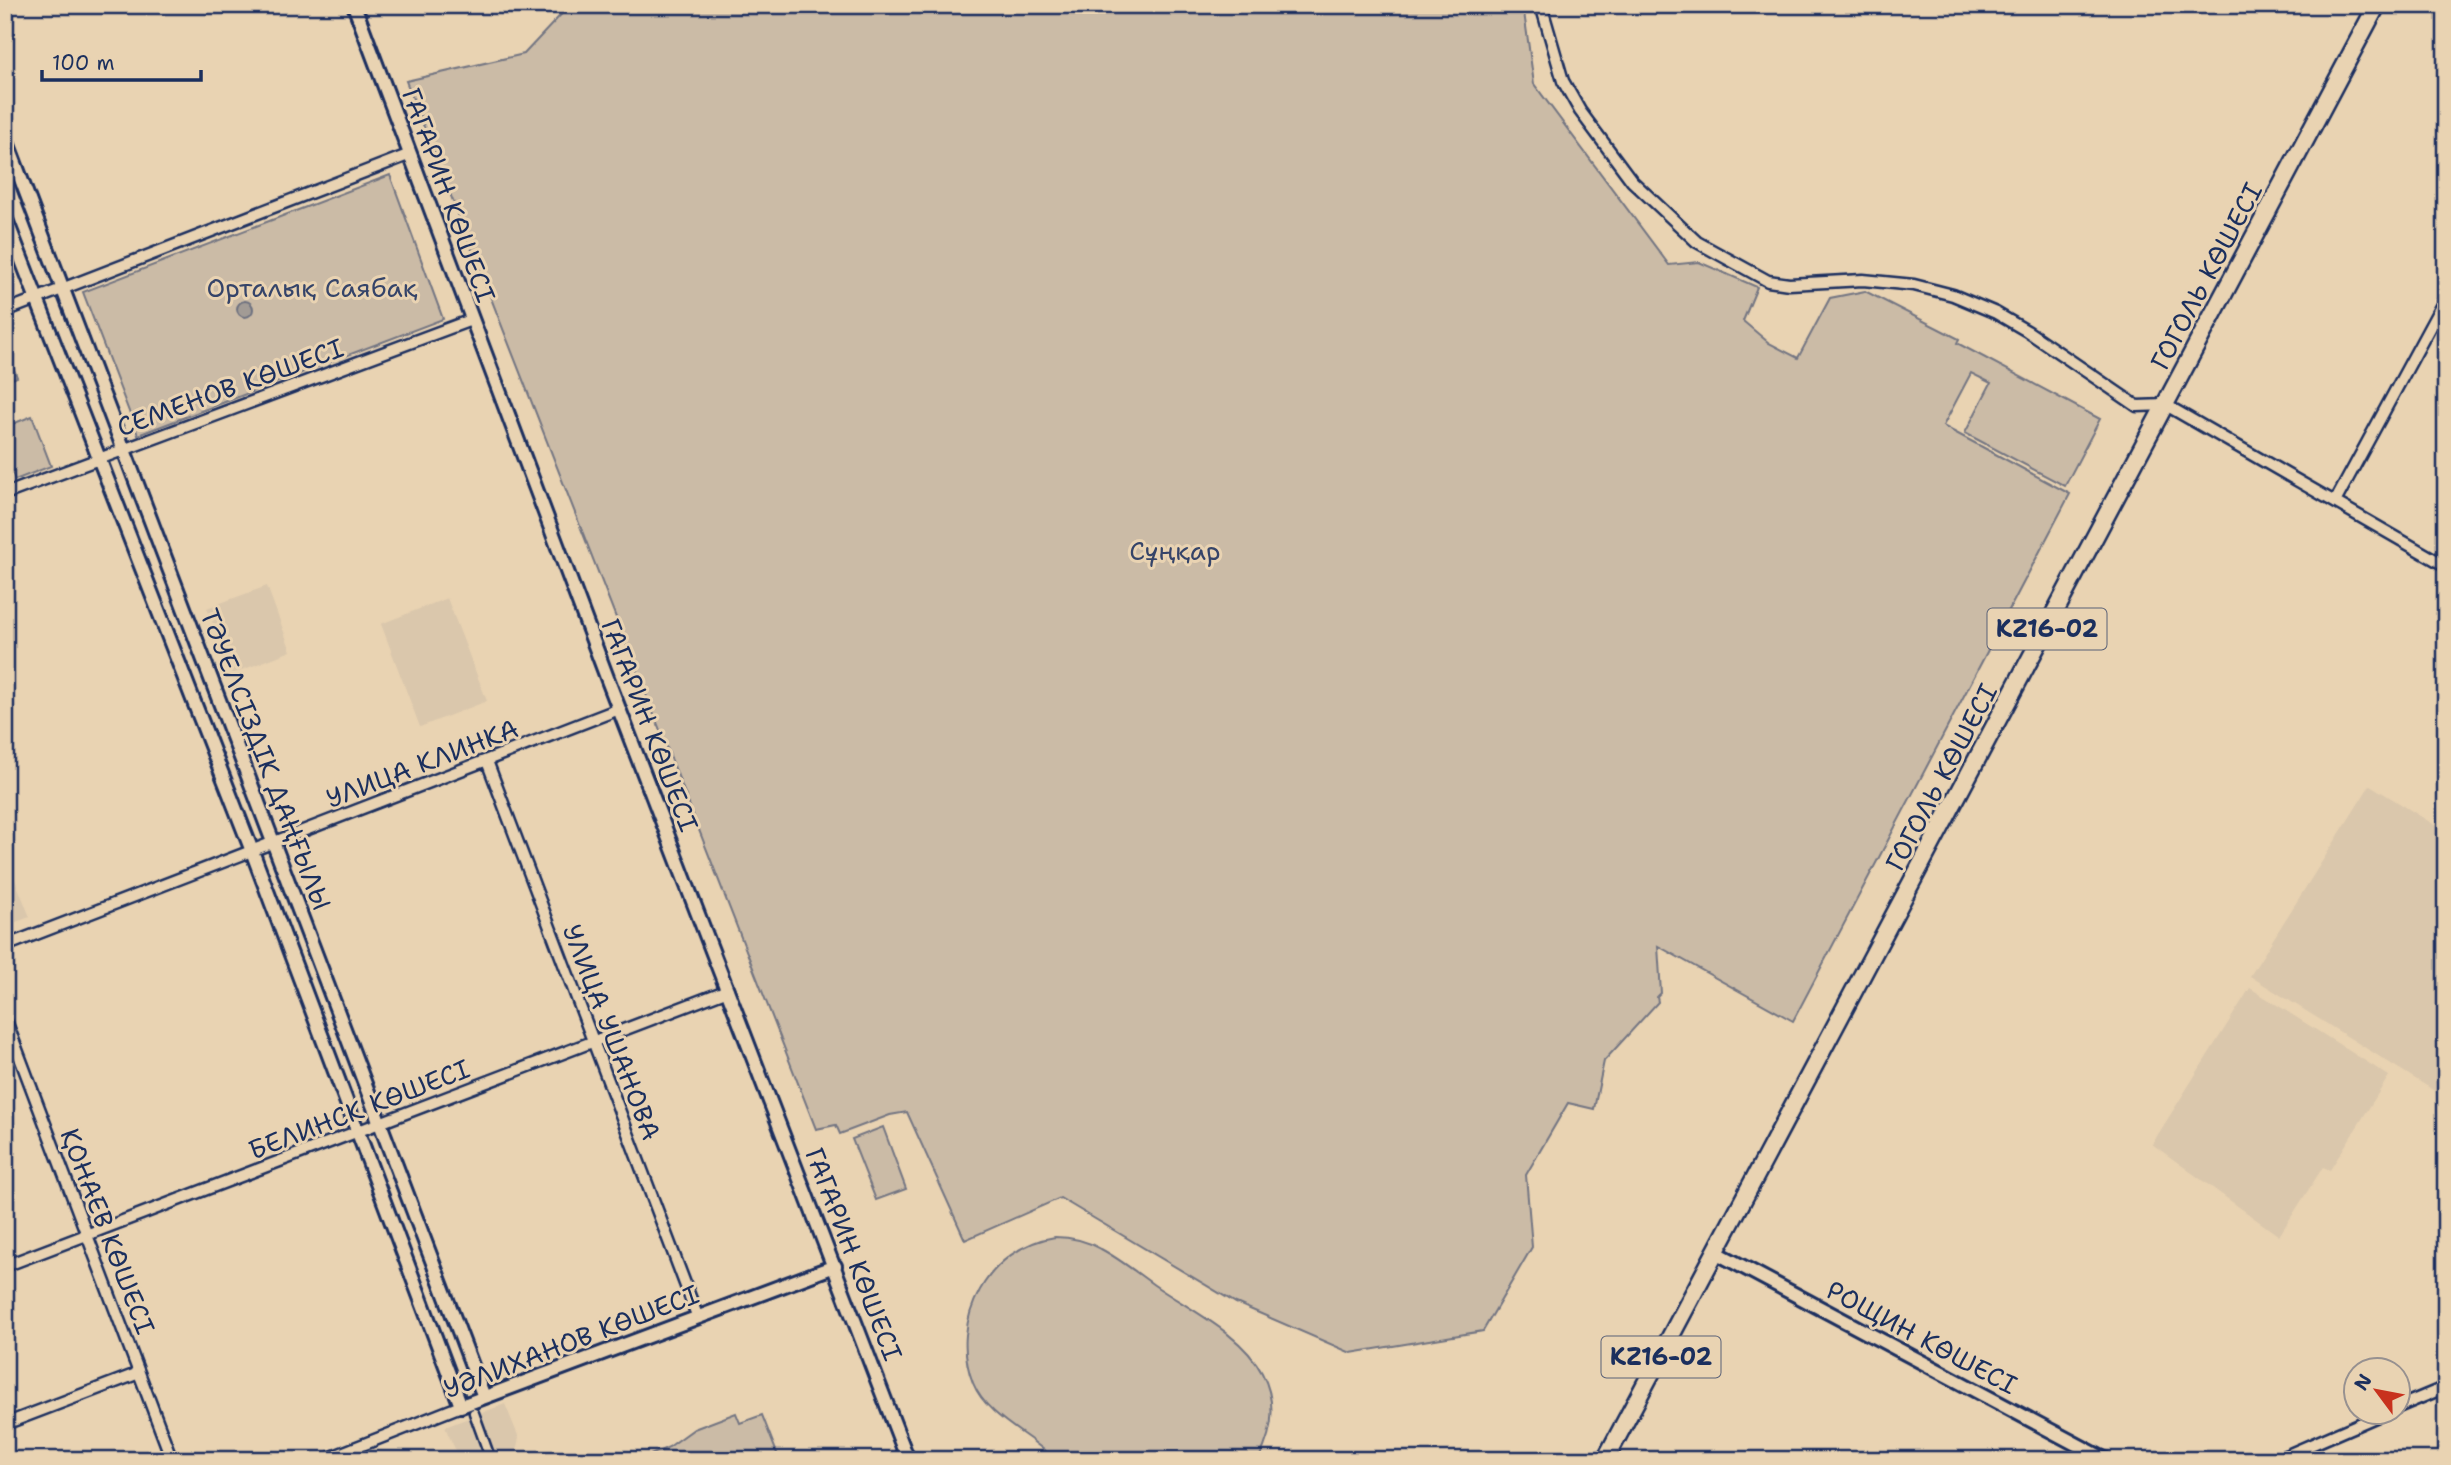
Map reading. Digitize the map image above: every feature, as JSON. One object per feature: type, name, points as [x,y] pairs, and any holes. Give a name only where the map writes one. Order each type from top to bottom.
[{"type":"main road","name":"ГОГОЛЬ КӨШЕСІ","points":[[1605,1460],[2377,5]]},
{"type":"street","name":"ГАГАРИН КӨШЕСІ","points":[[354,5],[408,155],[908,1460]]},
{"type":"street","points":[[1541,5],[1563,81],[1580,111],[1632,181],[1697,242],[1768,281],[1789,284],[1863,279],[1914,285],[1953,295],[1996,313],[2137,406],[2166,405],[2446,566]]},
{"type":"street","name":"ТӘУЕЛСІЗДІК ДАҢҒЫЛЫ","points":[[5,137],[484,1398]]},
{"type":"street","points":[[5,310],[408,155]]},
{"type":"street","name":"ТӘУЕЛСІЗДІК ДАҢҒЫЛЫ","points":[[5,217],[253,851],[461,1406]]},
{"type":"street","points":[[2335,502],[2446,297]]},
{"type":"street","name":"СЕМЕНОВ КӨШЕСІ","points":[[5,494],[471,320]]},
{"type":"street","name":"УЛИЦА КЛИНКА","points":[[5,946],[619,709]]},
{"type":"street","name":"УЛИЦА УШАНОВА","points":[[487,761],[698,1318]]},
{"type":"street","name":"БЕЛИНСК КӨШЕСІ","points":[[5,1266],[728,990]]},
{"type":"street","name":"ҚОНАЕВ КӨШЕСІ","points":[[5,1018],[172,1460]]},
{"type":"street","name":"РОЩИН КӨШЕСІ","points":[[1717,1253],[2106,1460]]},
{"type":"street","name":"УӘЛИХАНОВ КӨШЕСІ","points":[[324,1460],[835,1266]]},
{"type":"street","points":[[5,1424],[139,1373]]},
{"type":"street","points":[[2412,1401],[2446,1387]]},
{"type":"street","points":[[474,1413],[491,1460]]},
{"type":"street","points":[[2276,1460],[2355,1426]]},
{"type":"shaded area","points":[[242,301],[248,301],[253,309],[251,315],[242,317],[237,312],[237,306]]},
{"type":"shaded area","points":[[267,586],[291,651],[232,674],[207,608]]},
{"type":"shaded area","points":[[447,598],[487,701],[420,727],[381,624]]},
{"type":"shaded area","points":[[2370,785],[2446,832],[2446,1098],[2250,976]]},
{"type":"shaded area","points":[[5,855],[30,917],[5,926]]},
{"type":"shaded area","points":[[2250,988],[2389,1076],[2330,1170],[2323,1167],[2279,1236],[2152,1144]]},
{"type":"shaded area","points":[[505,1404],[519,1438],[514,1460],[460,1460],[445,1427]]},
{"type":"green space","name":"Сұңқар","points":[[570,5],[1523,5],[1534,84],[1669,265],[1699,262],[1757,287],[1743,321],[1769,343],[1798,358],[1830,298],[1865,291],[1959,339],[1957,343],[2100,419],[2065,486],[1965,433],[1991,383],[1971,373],[1943,426],[2070,494],[1793,1021],[1658,946],[1661,993],[1657,997],[1658,1002],[1604,1061],[1594,1109],[1568,1103],[1526,1175],[1532,1247],[1483,1331],[1351,1353],[1236,1303],[1060,1198],[965,1240],[907,1112],[890,1115],[840,1134],[836,1125],[816,1129],[406,81],[524,54]]},
{"type":"green space","name":"Орталық Саябақ","points":[[390,175],[443,319],[138,435],[83,292]]},
{"type":"green space","points":[[5,346],[17,377],[5,382]]},
{"type":"green space","points":[[32,416],[51,466],[15,480],[5,455],[5,427]]},
{"type":"green space","points":[[883,1127],[906,1189],[876,1200],[852,1139]]},
{"type":"green space","points":[[1055,1237],[1096,1246],[1214,1324],[1242,1346],[1262,1373],[1270,1395],[1270,1428],[1258,1460],[1066,1461],[1048,1453],[990,1408],[977,1392],[967,1359],[966,1335],[971,1312],[980,1290],[993,1271],[1011,1255],[1032,1244]]},
{"type":"green space","points":[[736,1413],[740,1423],[762,1415],[778,1456],[776,1460],[639,1460],[669,1447],[694,1429]]}]
